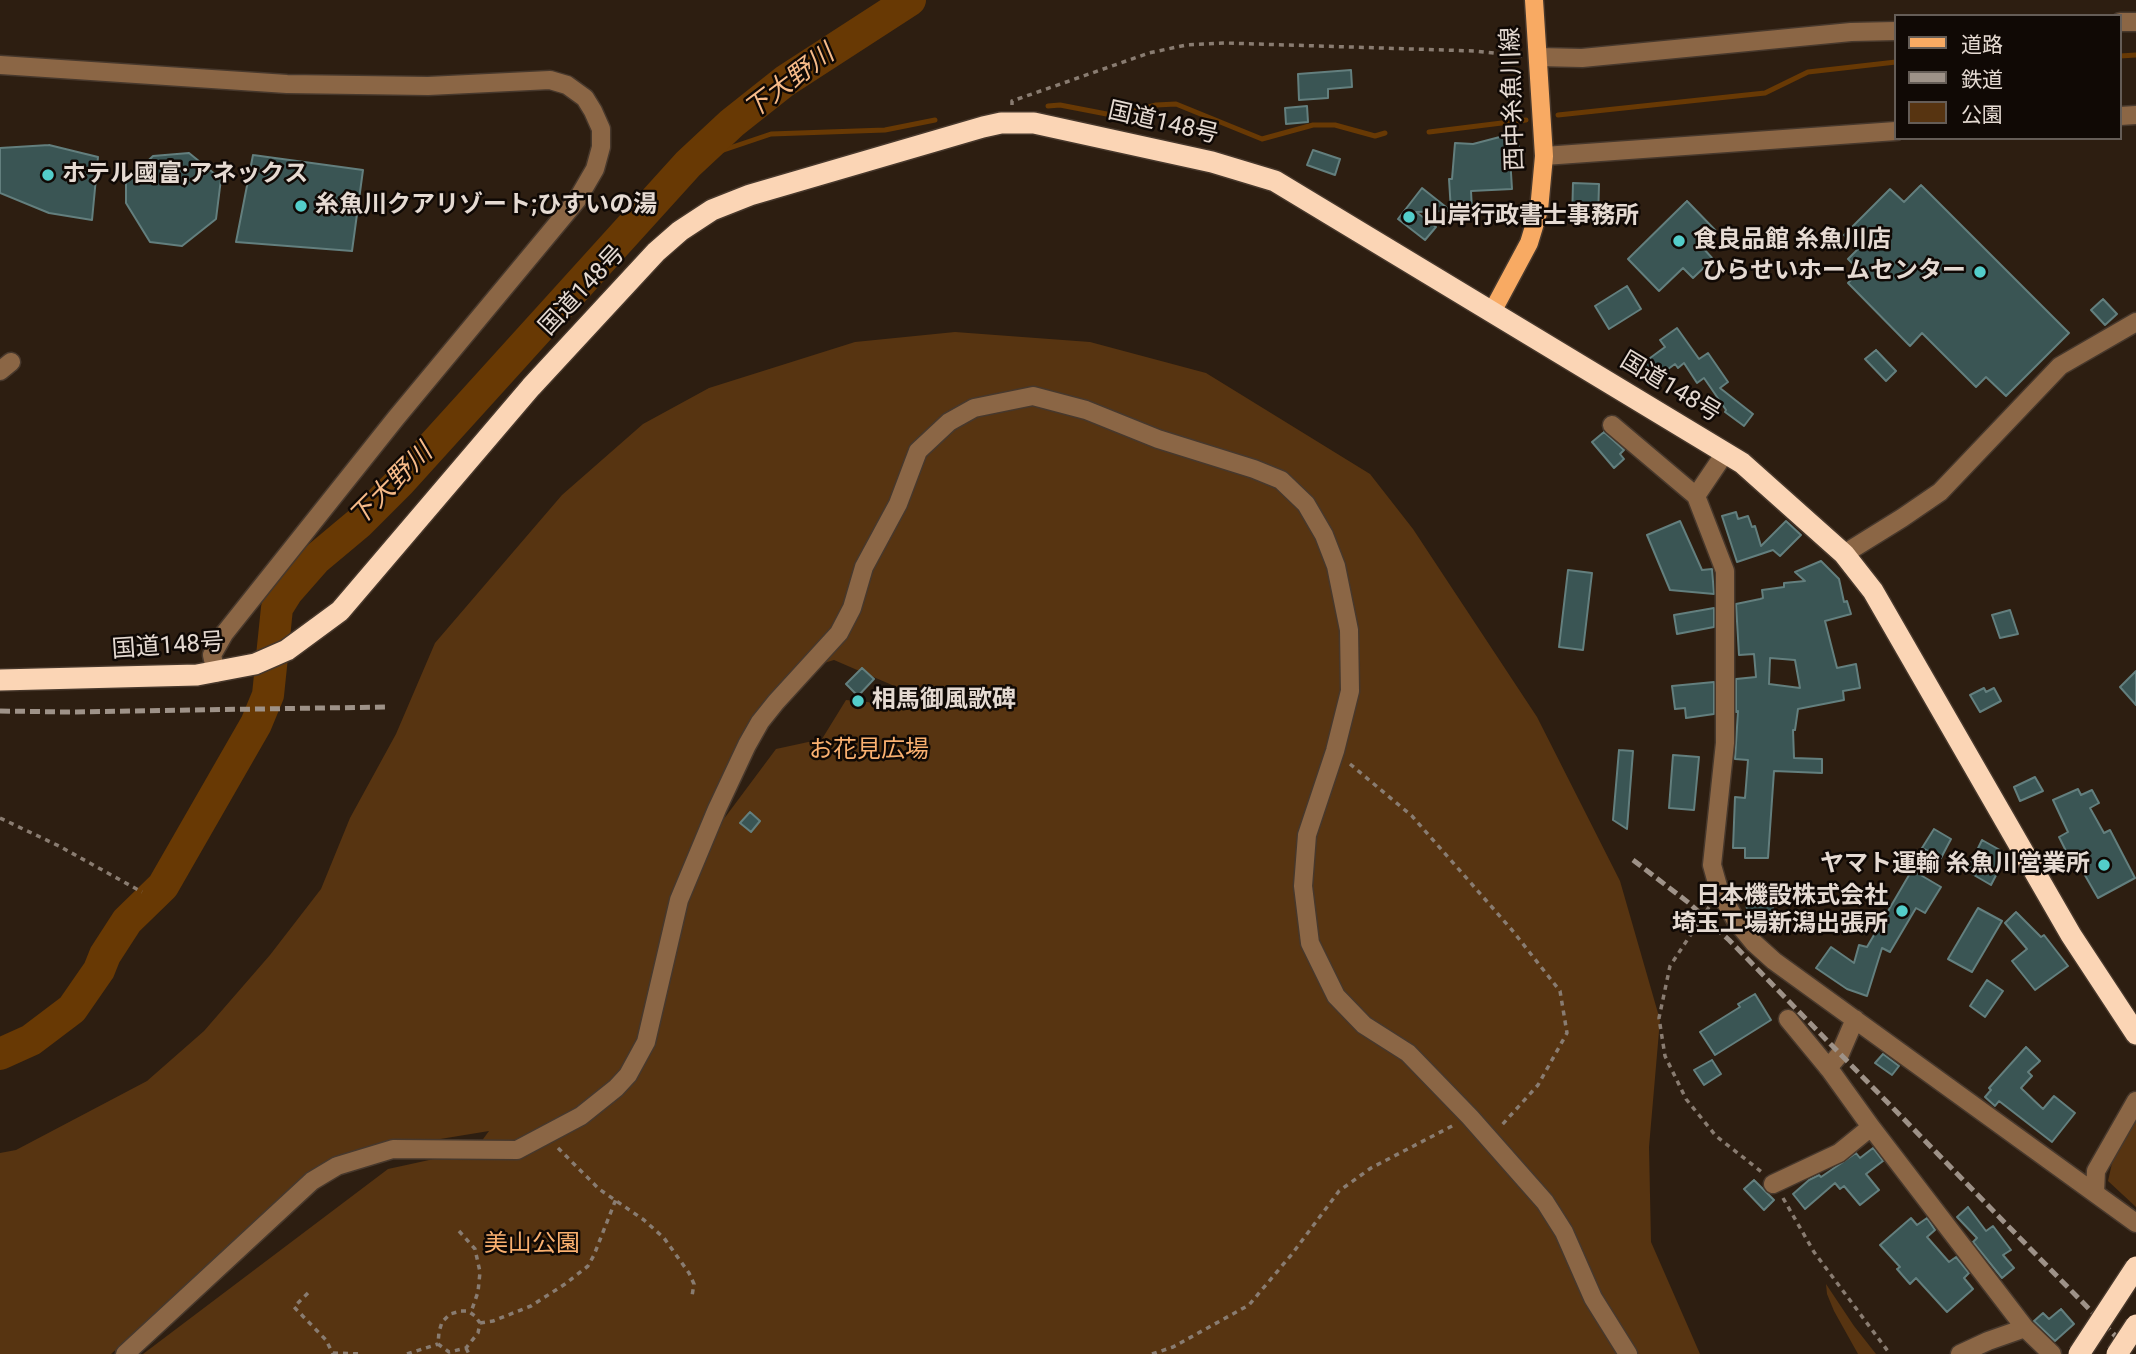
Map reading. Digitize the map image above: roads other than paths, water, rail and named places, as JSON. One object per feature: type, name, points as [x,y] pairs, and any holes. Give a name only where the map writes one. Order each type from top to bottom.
[{"type":"highway","name":"国道148号","points":[[0,676],[216,673],[255,664],[287,650],[340,611],[531,387],[656,252],[680,231],[712,210],[750,195],[983,127],[1016,122],[1054,127],[1212,162],[1275,181],[1742,463],[1844,554],[1873,591],[2071,934],[2136,1034]]},
{"type":"highway","points":[[2079,1354],[2136,1266]]},
{"type":"highway","points":[[2117,1354],[2136,1325]]},
{"type":"main road","name":"西中糸魚川線","points":[[1492,312],[1529,243],[1539,210],[1544,156],[1534,0]]},
{"type":"street","points":[[1538,52],[1582,58],[1895,31]]},
{"type":"street","points":[[0,65],[287,84],[428,86],[550,80],[567,85],[584,97],[601,129],[601,147],[595,169],[577,200],[396,418],[224,634],[212,655],[216,673]]},
{"type":"street","points":[[1544,156],[1895,131]]},
{"type":"street","points":[[1844,554],[1940,492],[2060,366],[2136,322]]},
{"type":"street","points":[[125,1354],[312,1181],[337,1166],[393,1149],[517,1150],[581,1116],[606,1098],[628,1075],[646,1042],[680,900],[717,809],[760,722],[839,633],[852,608],[864,567],[898,504],[918,451],[949,422],[975,408],[1034,396],[1086,410],[1158,439],[1254,469],[1280,481],[1306,504],[1324,535],[1336,566],[1349,630],[1350,691],[1335,751],[1307,835],[1303,887],[1310,943],[1336,996],[1364,1025],[1408,1053],[1470,1117],[1545,1202],[1564,1232],[1593,1298],[1628,1354]]},
{"type":"street","points":[[1612,425],[1696,496],[1725,571],[1725,743],[1712,864],[1719,890],[1736,921],[1754,943],[1774,961],[2136,1223]]},
{"type":"street","points":[[1696,496],[1725,453]]},
{"type":"street","points":[[1788,1019],[2025,1328],[2052,1354]]},
{"type":"street","points":[[1828,1068],[1840,1054],[1855,1019]]},
{"type":"street","points":[[2095,1193],[2096,1171],[2136,1101]]},
{"type":"street","points":[[1773,1184],[1839,1153],[1871,1127]]},
{"type":"street","points":[[1960,1354],[2025,1328]]},
{"type":"waterway","name":"下大野川","points":[[0,1054],[31,1040],[72,1009],[99,970],[105,955],[127,921],[163,886],[256,724],[268,695],[277,608],[287,592],[316,559],[359,523],[399,483],[688,164],[732,123],[785,81],[910,0]]},
{"type":"waterway","points":[[2122,56],[2136,55]]},
{"type":"waterway","points":[[1558,115],[1765,93],[1808,72],[1895,62]]},
{"type":"waterway","points":[[1048,106],[1060,105],[1117,116],[1156,105],[1176,104],[1262,139],[1313,125],[1335,125],[1375,136],[1385,133]]},
{"type":"waterway","points":[[691,161],[771,134],[885,130],[935,120]]},
{"type":"waterway","points":[[1429,132],[1526,120]]},
{"type":"railway","points":[[0,711],[385,707]]},
{"type":"railway","points":[[1633,860],[1689,903],[1729,940],[2133,1354]]},
{"type":"place","name":"ホテル國富;アネックス","points":[[48,175]]},
{"type":"place","name":"糸魚川クアリゾート;ひすいの湯","points":[[301,206]]},
{"type":"place","name":"山岸行政書士事務所","points":[[1409,217]]},
{"type":"place","name":"食良品館 糸魚川店","points":[[1679,241]]},
{"type":"place","name":"ひらせいホームセンター","points":[[1980,272]]},
{"type":"place","name":"相馬御風歌碑","points":[[858,701]]},
{"type":"place","name":"ヤマト運輸 糸魚川営業所","points":[[2104,865]]},
{"type":"place","name":"日本機設株式会社 埼玉工場新潟出張所","points":[[1902,911]]},
{"type":"park label","name":"お花見広場","points":[[869,751]]},
{"type":"park label","name":"美山公園","points":[[532,1245]]}]
